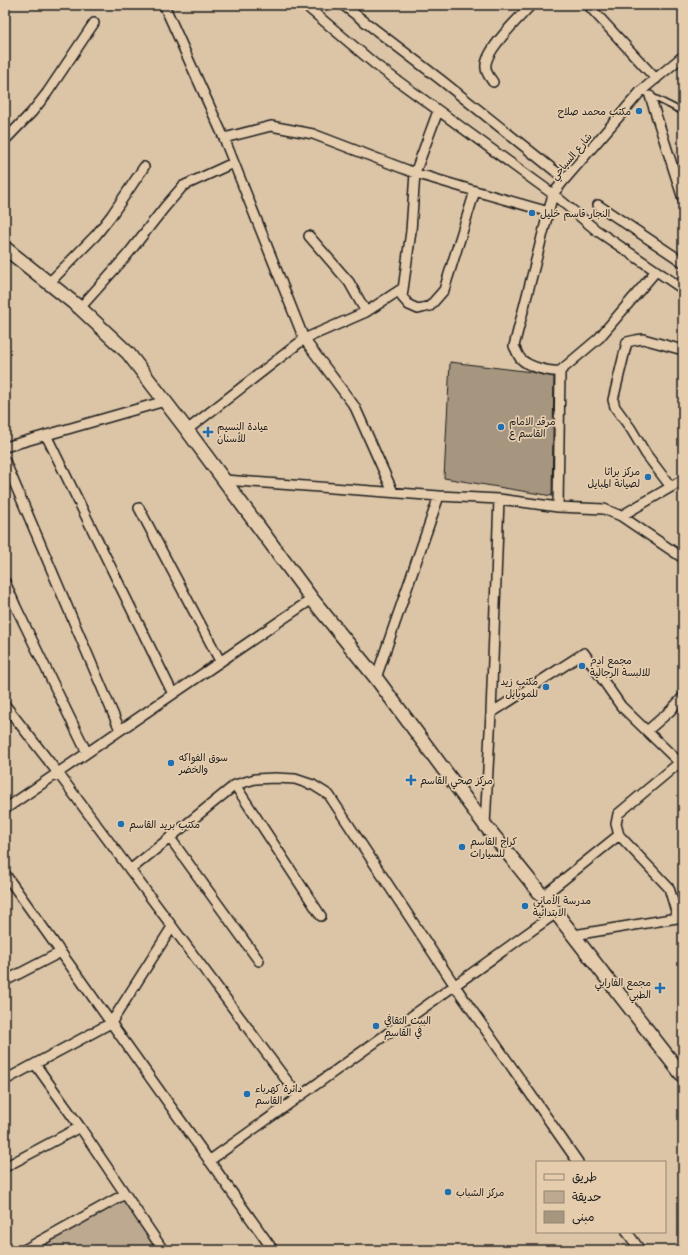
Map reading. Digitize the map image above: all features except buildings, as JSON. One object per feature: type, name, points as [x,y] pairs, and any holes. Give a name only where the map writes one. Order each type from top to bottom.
[{"type":"street","points":[[164,5],[224,138],[304,339],[355,407],[393,492]]},
{"type":"street","points":[[305,5],[376,65],[553,194],[596,230],[683,289]]},
{"type":"street","points":[[343,5],[441,80],[565,179]]},
{"type":"street","points":[[493,82],[485,67],[487,59],[495,45],[531,5]]},
{"type":"street","points":[[588,5],[656,79]]},
{"type":"street","points":[[5,140],[36,107],[94,23]]},
{"type":"street","name":"شارع السياحي","points":[[560,371],[552,372],[537,368],[521,359],[514,346],[553,194],[641,91],[683,56]]},
{"type":"street","points":[[650,96],[683,199]]},
{"type":"street","points":[[438,110],[415,173],[411,231],[402,297],[409,305],[418,309],[430,306],[444,290],[475,192]]},
{"type":"street","points":[[224,138],[271,126],[313,134],[415,173],[475,192],[549,212]]},
{"type":"street","points":[[80,308],[128,254],[183,186],[233,163]]},
{"type":"street","points":[[49,283],[96,235],[111,216],[144,167]]},
{"type":"street","points":[[598,205],[683,262]]},
{"type":"street","points":[[309,236],[349,282],[366,312]]},
{"type":"street","points":[[5,248],[80,308],[128,353],[166,401],[312,598],[376,678],[485,825],[574,935],[683,1076]]},
{"type":"street","points":[[558,507],[560,371],[599,338],[656,271]]},
{"type":"street","points":[[187,430],[304,339],[366,312],[403,288]]},
{"type":"street","points":[[671,487],[646,454],[631,429],[615,407],[613,400],[627,342],[643,339],[683,350]]},
{"type":"street","points":[[5,447],[166,401]]},
{"type":"street","points":[[46,435],[173,694]]},
{"type":"street","points":[[5,461],[120,730]]},
{"type":"street","points":[[224,480],[499,499],[558,507],[604,509],[621,516],[683,558]]},
{"type":"street","points":[[621,516],[683,480]]},
{"type":"street","points":[[376,678],[439,496]]},
{"type":"street","points":[[485,825],[499,499]]},
{"type":"street","points":[[138,508],[220,661]]},
{"type":"street","points":[[5,582],[87,753]]},
{"type":"street","points":[[5,809],[312,598]]},
{"type":"street","points":[[491,712],[584,653],[621,706],[681,764],[618,814],[616,824],[619,836],[670,888],[681,918],[574,935]]},
{"type":"street","points":[[647,731],[670,711],[683,697]]},
{"type":"street","points":[[5,706],[58,773],[299,1097]]},
{"type":"street","points":[[130,870],[236,784],[255,779],[295,779],[313,785],[329,795],[455,986],[577,1161]]},
{"type":"street","points":[[236,784],[321,916]]},
{"type":"street","points":[[543,896],[619,836]]},
{"type":"street","points":[[170,838],[259,961]]},
{"type":"street","points":[[5,874],[273,1250]]},
{"type":"street","points":[[209,1161],[556,913]]},
{"type":"street","points":[[5,1080],[111,1023],[172,927]]},
{"type":"street","points":[[5,981],[61,952]]},
{"type":"street","points":[[35,1064],[126,1194],[162,1250]]},
{"type":"street","points":[[5,1167],[80,1127]]},
{"type":"street","points":[[24,1250],[126,1194]]},
{"type":"street","points":[[628,1233],[640,1250]]},
{"type":"lane","points":[[641,91],[683,112]]},
{"type":"green space","points":[[124,1200],[154,1245],[145,1250],[36,1250]]},
{"type":"place","name":"مكتب محمد صلاح","points":[[639,111]]},
{"type":"place","name":"النجار قاسم خليل","points":[[532,213]]},
{"type":"place","name":"مرقد الامام القاسم ع","points":[[501,427]]},
{"type":"place","name":"عيادة النسيم للأسنان","points":[[208,432]]},
{"type":"place","name":"مركز براثا لصيانة المبايل","points":[[648,477]]},
{"type":"place","name":"مجمع ادم للالبسة الرجالية","points":[[582,666]]},
{"type":"place","name":"مكتب زيد للموبايل","points":[[546,687]]},
{"type":"place","name":"سوق الفواكه والخضر","points":[[171,763]]},
{"type":"place","name":"مركز صحي القاسم","points":[[411,780]]},
{"type":"place","name":"مكتب بريد القاسم","points":[[121,824]]},
{"type":"place","name":"كراج القاسم للسيارات","points":[[462,847]]},
{"type":"place","name":"مدرسة الأماني الابتدائية","points":[[525,906]]},
{"type":"place","name":"مجمع الفارابي الطبي","points":[[660,988]]},
{"type":"place","name":"البيت الثقافي في القاسم","points":[[376,1026]]},
{"type":"place","name":"دائرة كهرباء القاسم","points":[[247,1094]]},
{"type":"place","name":"مركز الشباب","points":[[448,1192]]}]
